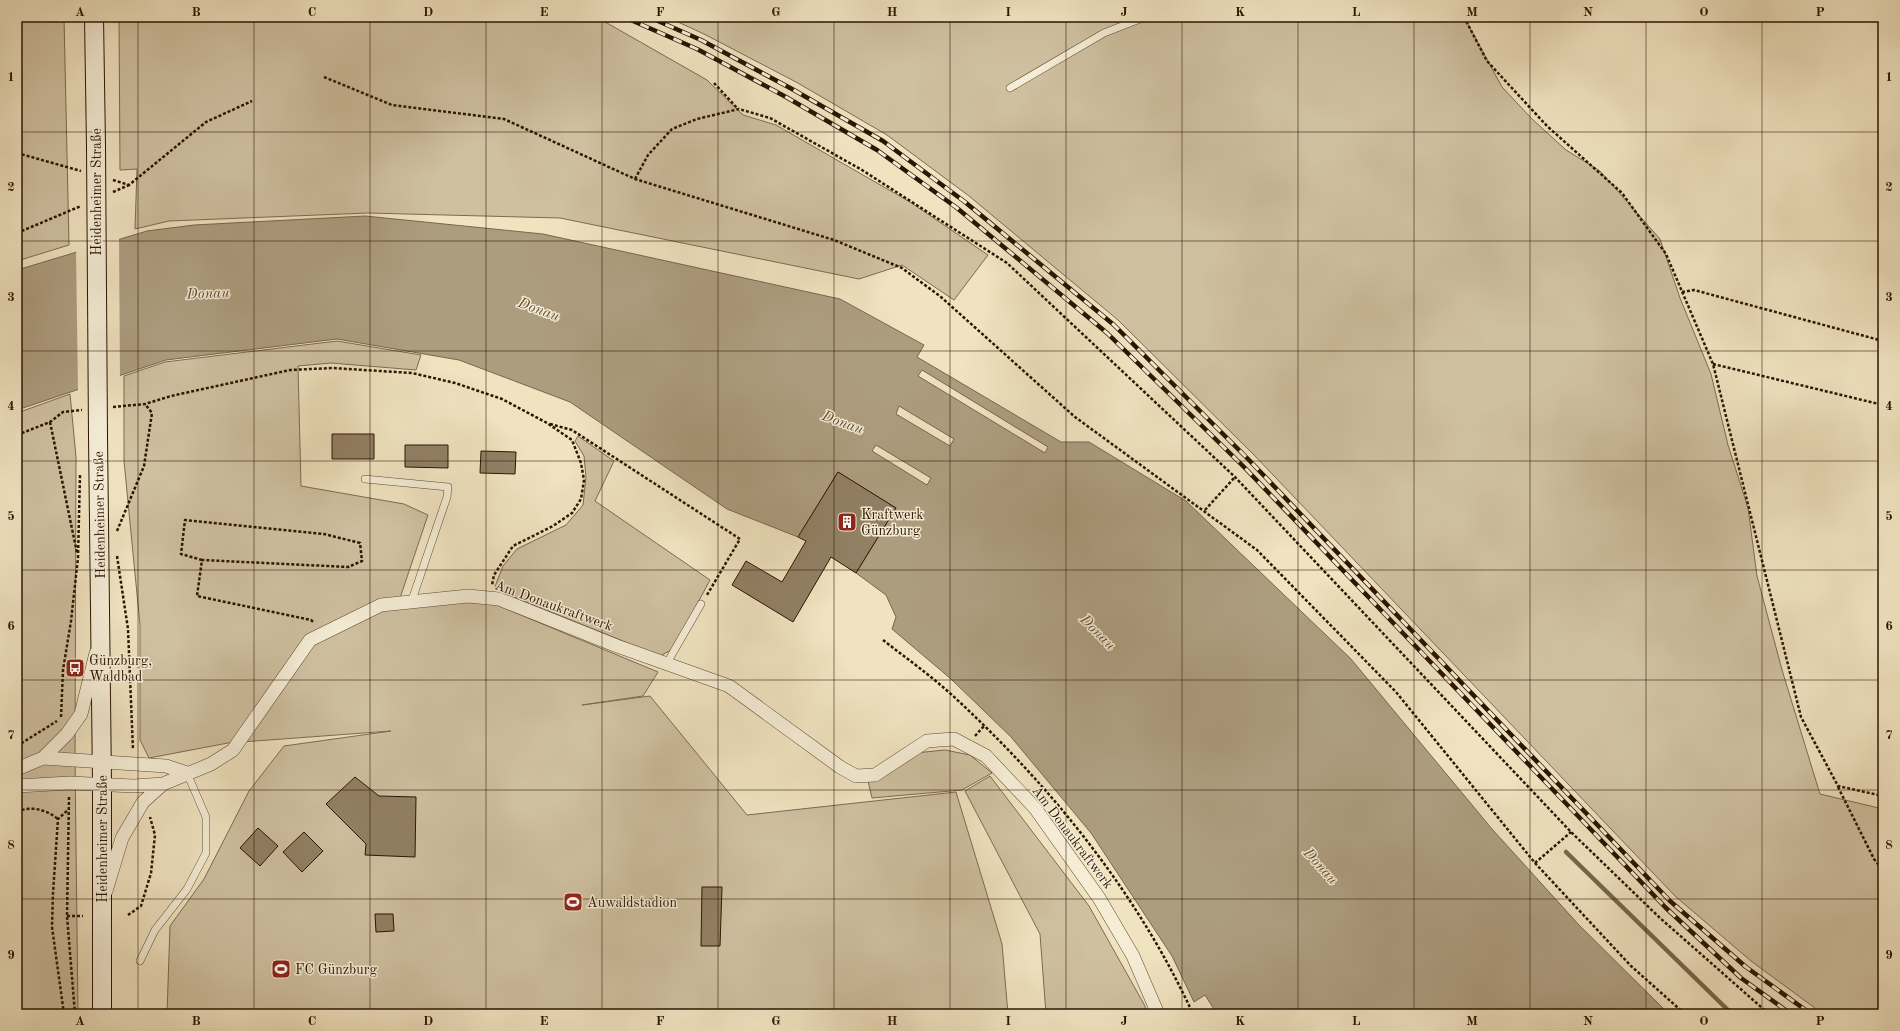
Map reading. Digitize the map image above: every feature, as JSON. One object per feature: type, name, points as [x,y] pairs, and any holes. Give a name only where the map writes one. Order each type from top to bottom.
[{"type":"main road","name":"Heidenheimer Straße","points":[[94,17],[102,762],[102,1014]]},
{"type":"street","name":"Am Donaukraftwerk","points":[[17,786],[70,783],[134,786],[163,784],[212,764],[233,750],[310,640],[381,605],[412,600],[468,596],[499,599],[617,646],[729,686],[840,767],[856,776],[875,775],[928,742],[954,739],[986,756],[1035,808],[1099,898],[1134,956],[1158,1014]]},
{"type":"street","points":[[17,770],[43,758],[67,734],[81,714],[100,636]]},
{"type":"street","points":[[43,758],[166,766],[187,774]]},
{"type":"street","points":[[102,904],[122,838],[143,802],[163,784]]},
{"type":"lane","points":[[1010,88],[1104,34],[1145,17]]},
{"type":"lane","points":[[365,479],[448,487],[447,498],[412,600]]},
{"type":"lane","points":[[667,663],[701,604]]},
{"type":"lane","points":[[140,961],[155,930],[187,889],[206,854],[206,817],[187,774]]},
{"type":"path","points":[[1464,17],[1487,61],[1547,126],[1622,193],[1666,254],[1713,364],[1801,717],[1838,786],[1874,859],[1883,870]]},
{"type":"path","points":[[324,77],[392,105],[504,119],[635,179],[834,240],[902,268],[942,297],[1075,417],[1205,510],[1257,550],[1396,692],[1535,863],[1631,966],[1685,1014]]},
{"type":"path","points":[[714,83],[739,110]]},
{"type":"path","points":[[108,194],[129,185],[206,122],[252,101]]},
{"type":"path","points":[[635,179],[648,155],[672,130],[697,119],[739,110],[770,118],[862,170],[1006,263],[1235,476],[1571,832],[1660,918],[1769,1014]]},
{"type":"path","points":[[17,153],[84,172]]},
{"type":"path","points":[[107,179],[129,185]]},
{"type":"path","points":[[17,233],[87,203]]},
{"type":"path","points":[[1682,292],[1694,290],[1883,341]]},
{"type":"path","points":[[1713,364],[1883,405]]},
{"type":"path","points":[[115,527],[115,534],[144,466],[152,413],[145,404],[171,396],[290,370],[332,368],[412,372],[455,383],[502,399],[547,423],[572,440],[581,463],[584,480],[581,499],[572,513],[553,526],[512,546],[494,575],[488,597]]},
{"type":"path","points":[[17,435],[50,422],[78,558]]},
{"type":"path","points":[[547,423],[572,430],[740,539],[701,604]]},
{"type":"path","points":[[17,746],[46,730],[61,719],[63,670],[71,620],[78,558],[80,474]]},
{"type":"path","points":[[1205,510],[1235,476]]},
{"type":"path","points":[[185,520],[324,534],[360,543],[362,561],[348,567],[202,560],[180,554],[185,520]]},
{"type":"path","points":[[117,555],[128,629],[133,763]]},
{"type":"path","points":[[202,560],[197,596],[311,620],[325,632]]},
{"type":"path","points":[[884,640],[951,694],[984,726],[1049,795],[1112,873],[1176,978],[1193,1014]]},
{"type":"path","points":[[973,738],[984,726]]},
{"type":"path","points":[[70,783],[67,916],[74,1014]]},
{"type":"path","points":[[1838,786],[1883,796]]},
{"type":"path","points":[[128,915],[141,906],[151,874],[155,835],[150,816],[143,802]]},
{"type":"path","points":[[64,1014],[52,927],[58,819],[69,808]]},
{"type":"path","points":[[17,812],[36,809],[48,811],[58,819]]},
{"type":"path","points":[[1535,863],[1571,832]]},
{"type":"path","points":[[67,916],[83,916]]},
{"type":"shaded area","points":[[17,17],[64,17],[69,245],[17,261]]},
{"type":"shaded area","points":[[119,17],[593,17],[607,23],[707,80],[743,115],[776,125],[910,202],[988,255],[954,300],[902,265],[859,279],[560,218],[368,213],[169,221],[135,229],[137,169],[120,170]]},
{"type":"shaded area","points":[[667,17],[1464,17],[1502,87],[1532,119],[1566,150],[1600,171],[1660,239],[1680,298],[1711,374],[1728,445],[1748,508],[1757,576],[1782,670],[1820,794],[1883,809],[1883,1014],[1823,1014],[1751,961],[1675,896],[1254,455],[1118,320],[969,196],[887,135],[796,82],[704,34]]},
{"type":"shaded area","points":[[337,341],[421,355],[416,370],[331,363],[298,366],[301,486],[404,504],[428,515],[400,598],[492,603],[658,672],[643,696],[582,705],[650,696],[747,815],[956,792],[1002,944],[1008,1014],[167,1014],[170,926],[204,879],[249,791],[284,746],[391,731],[228,743],[149,758],[140,740],[140,625],[124,461],[124,376],[165,362]]},
{"type":"shaded area","points":[[70,394],[76,457],[75,759],[78,1014],[17,1014],[17,413]]},
{"type":"shaded area","points":[[578,436],[614,461],[595,501],[710,580],[673,649],[660,656],[494,589],[503,566],[517,549],[566,525],[583,505],[586,477],[584,456],[575,441]]},
{"type":"shaded area","points":[[945,750],[970,755],[992,773],[962,790],[872,798],[868,781],[915,753]]},
{"type":"shaded area","points":[[990,776],[1089,906],[1145,1006],[1146,1014],[1046,1014],[1040,934],[965,791]]},
{"type":"water","name":"Donau","points":[[365,216],[543,234],[840,299],[924,345],[917,357],[1061,442],[1089,442],[1186,501],[1351,659],[1492,829],[1579,925],[1669,1014],[1217,1014],[1205,995],[1194,1002],[1172,956],[1091,833],[1011,737],[951,679],[892,629],[896,617],[886,595],[856,573],[896,508],[838,472],[798,537],[727,509],[570,402],[459,360],[337,339],[166,360],[17,410],[17,270],[147,231],[194,225]],"holes":[[[922,370],[1048,447],[1045,453],[918,376]],[[899,406],[954,439],[950,446],[896,414]],[[876,445],[931,478],[927,485],[872,451]]]},
{"type":"pier","points":[[119,238],[120,377],[78,391],[76,250]]},
{"type":"building","points":[[332,434],[374,434],[374,459],[332,459]]},
{"type":"building","points":[[405,445],[448,445],[448,468],[405,467]]},
{"type":"building","points":[[481,451],[516,452],[515,474],[480,473]]},
{"type":"building","name":"Kraftwerk Günzburg","points":[[838,472],[896,508],[856,573],[831,557],[793,622],[732,585],[746,561],[782,582],[806,541],[798,537]]},
{"type":"building","points":[[355,777],[379,796],[416,797],[415,857],[365,855],[366,844],[326,804]]},
{"type":"building","points":[[258,828],[278,846],[260,866],[240,848]]},
{"type":"building","points":[[304,832],[323,851],[302,872],[283,852]]},
{"type":"building","points":[[702,887],[722,887],[720,946],[701,946]]},
{"type":"building","points":[[375,914],[393,914],[394,931],[376,932]]},
{"type":"waterway","points":[[1566,852],[1732,1014]]},
{"type":"railway","points":[[624,17],[697,49],[786,97],[877,150],[957,208],[1107,333],[1244,467],[1666,908],[1741,978],[1791,1014]]},
{"type":"railway","points":[[649,17],[701,40],[792,89],[883,141],[965,202],[1114,325],[1249,460],[1670,901],[1746,967],[1811,1014]]},
{"type":"place","name":"Kraftwerk Günzburg","points":[[847,522]]},
{"type":"place","name":"Günzburg, Waldbad","points":[[75,668]]},
{"type":"place","name":"Auwaldstadion","points":[[573,902]]},
{"type":"place","name":"FC Günzburg","points":[[281,969]]}]
